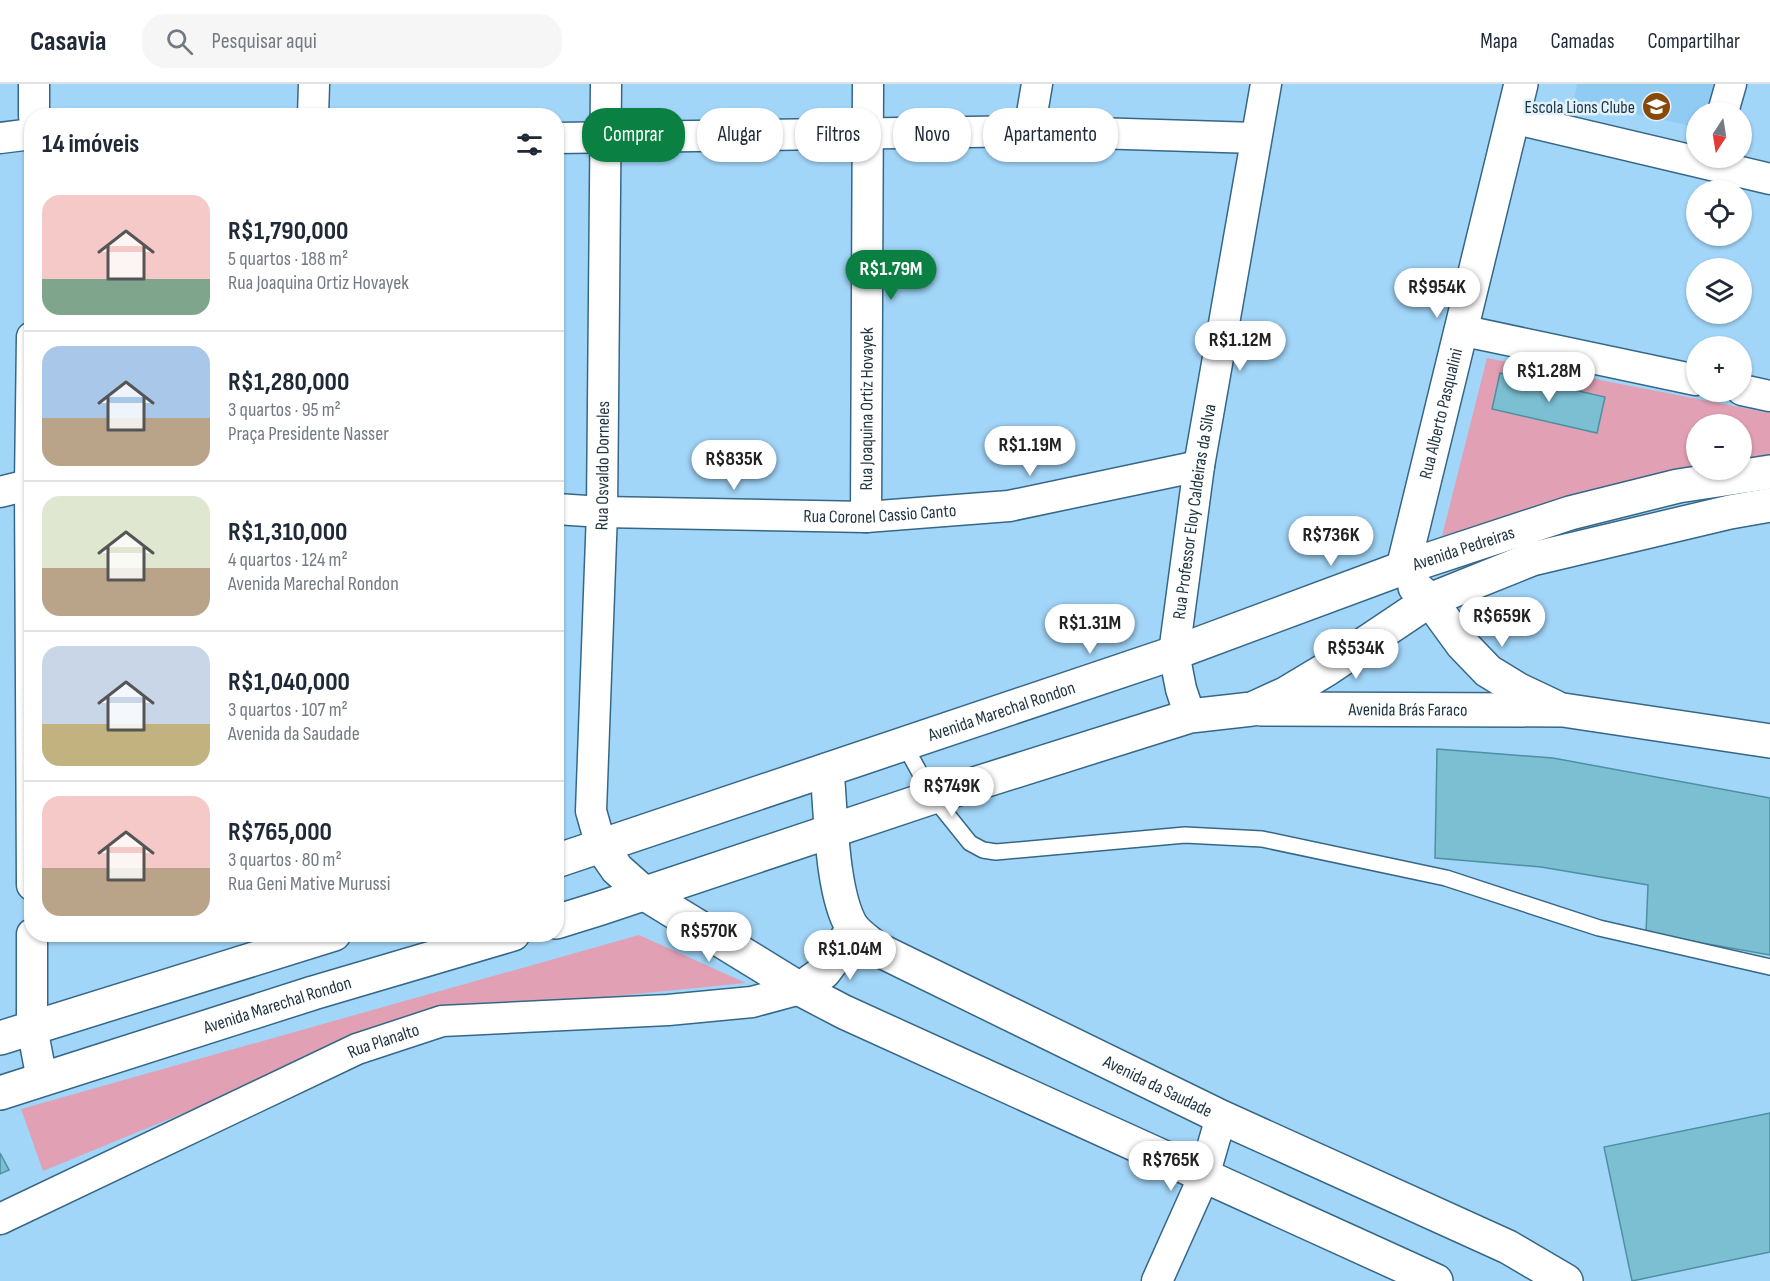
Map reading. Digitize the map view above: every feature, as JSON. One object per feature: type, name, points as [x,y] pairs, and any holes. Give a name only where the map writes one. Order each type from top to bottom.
[{"type":"main road","name":"Rua Alberto Pasqualini","points":[[1402,568],[1521,84]]},
{"type":"main road","name":"Avenida Pedreiras","points":[[1770,471],[1678,486],[1570,513],[1402,568],[1416,587],[1430,600],[1532,559],[1730,512],[1770,505]]},
{"type":"main road","name":"Avenida Marechal Rondon","points":[[564,858],[1174,654],[1402,568]]},
{"type":"main road","points":[[564,919],[933,797],[1190,716],[1252,709],[1287,693],[1327,669],[1430,600]]},
{"type":"main road","name":"Avenida Brás Faraco","points":[[1430,600],[1462,644],[1488,671],[1519,690],[1563,710]]},
{"type":"main road","name":"Avenida Brás Faraco","points":[[1252,709],[1563,710],[1770,741]]},
{"type":"main road","points":[[800,989],[824,972],[853,928],[837,882],[827,770]]},
{"type":"main road","points":[[601,846],[617,869],[645,894],[800,989],[844,1012],[1436,1281]]},
{"type":"main road","name":"Avenida da Saudade","points":[[853,928],[877,949],[1221,1117],[1508,1247],[1566,1281]]},
{"type":"main road","points":[[0,1038],[301,942]]},
{"type":"main road","name":"Avenida Marechal Rondon","points":[[0,1093],[313,993],[486,942]]},
{"type":"street","points":[[34,84],[34,108]]},
{"type":"street","points":[[313,108],[314,84]]},
{"type":"street","name":"Rua Osvaldo Dorneles","points":[[606,84],[606,108]]},
{"type":"street","name":"Rua Joaquina Ortiz Hovayek","points":[[868,84],[868,108]]},
{"type":"street","points":[[1033,108],[1037,84]]},
{"type":"street","name":"Rua Professor Eloy Caldeiras da Silva","points":[[1174,654],[1199,466],[1266,84]]},
{"type":"street","points":[[1726,102],[1731,84]]},
{"type":"street","points":[[1512,118],[1686,156]]},
{"type":"street","points":[[881,134],[983,132]]},
{"type":"street","points":[[1118,134],[1256,138]]},
{"type":"street","points":[[0,138],[24,135]]},
{"type":"street","points":[[685,136],[795,135]]},
{"type":"street","points":[[564,138],[582,137]]},
{"type":"street","name":"Rua Osvaldo Dorneles","points":[[601,846],[591,811],[602,512],[605,162]]},
{"type":"street","name":"Rua Joaquina Ortiz Hovayek","points":[[866,517],[867,162]]},
{"type":"street","points":[[1732,168],[1770,179]]},
{"type":"street","points":[[1460,330],[1686,378]]},
{"type":"street","points":[[1752,392],[1770,396]]},
{"type":"street","name":"Rua Coronel Cassio Canto","points":[[564,510],[866,517],[1009,506],[1199,466]]},
{"type":"street","points":[[0,492],[24,486]]},
{"type":"street","points":[[1174,654],[1181,689],[1190,716]]},
{"type":"street","points":[[32,942],[32,1027],[42,1080]]},
{"type":"street","name":"Rua Planalto","points":[[0,1219],[357,1049],[442,1021],[668,1010],[752,1002],[800,989]]},
{"type":"street","points":[[1157,1281],[1204,1176],[1221,1117]]},
{"type":"lane","points":[[904,744],[933,797],[970,843],[984,850],[996,852],[1185,835],[1262,839],[1446,878],[1599,928],[1770,967]]},
{"type":"shaded area","name":"Escola Lions Clube","points":[[1577,84],[1716,84],[1712,102],[1686,102],[1686,125],[1574,101]]},
{"type":"shaded area","points":[[1487,358],[1686,397],[1686,402],[1713,402],[1770,413],[1770,458],[1752,460],[1752,414],[1686,414],[1686,470],[1588,494],[1442,536]]},
{"type":"shaded area","points":[[639,935],[746,983],[431,1011],[43,1171],[21,1109]]},
{"type":"building","points":[[1500,373],[1605,397],[1597,433],[1492,409]]},
{"type":"building","points":[[1437,749],[1553,758],[1770,798],[1770,955],[1646,933],[1648,885],[1541,867],[1435,858]]},
{"type":"building","points":[[1770,1113],[1770,1252],[1632,1281],[1604,1147]]},
{"type":"building","points":[[0,1153],[9,1170],[0,1174]]},
{"type":"place","name":"Escola Lions Clube","points":[[1656,107]]}]
